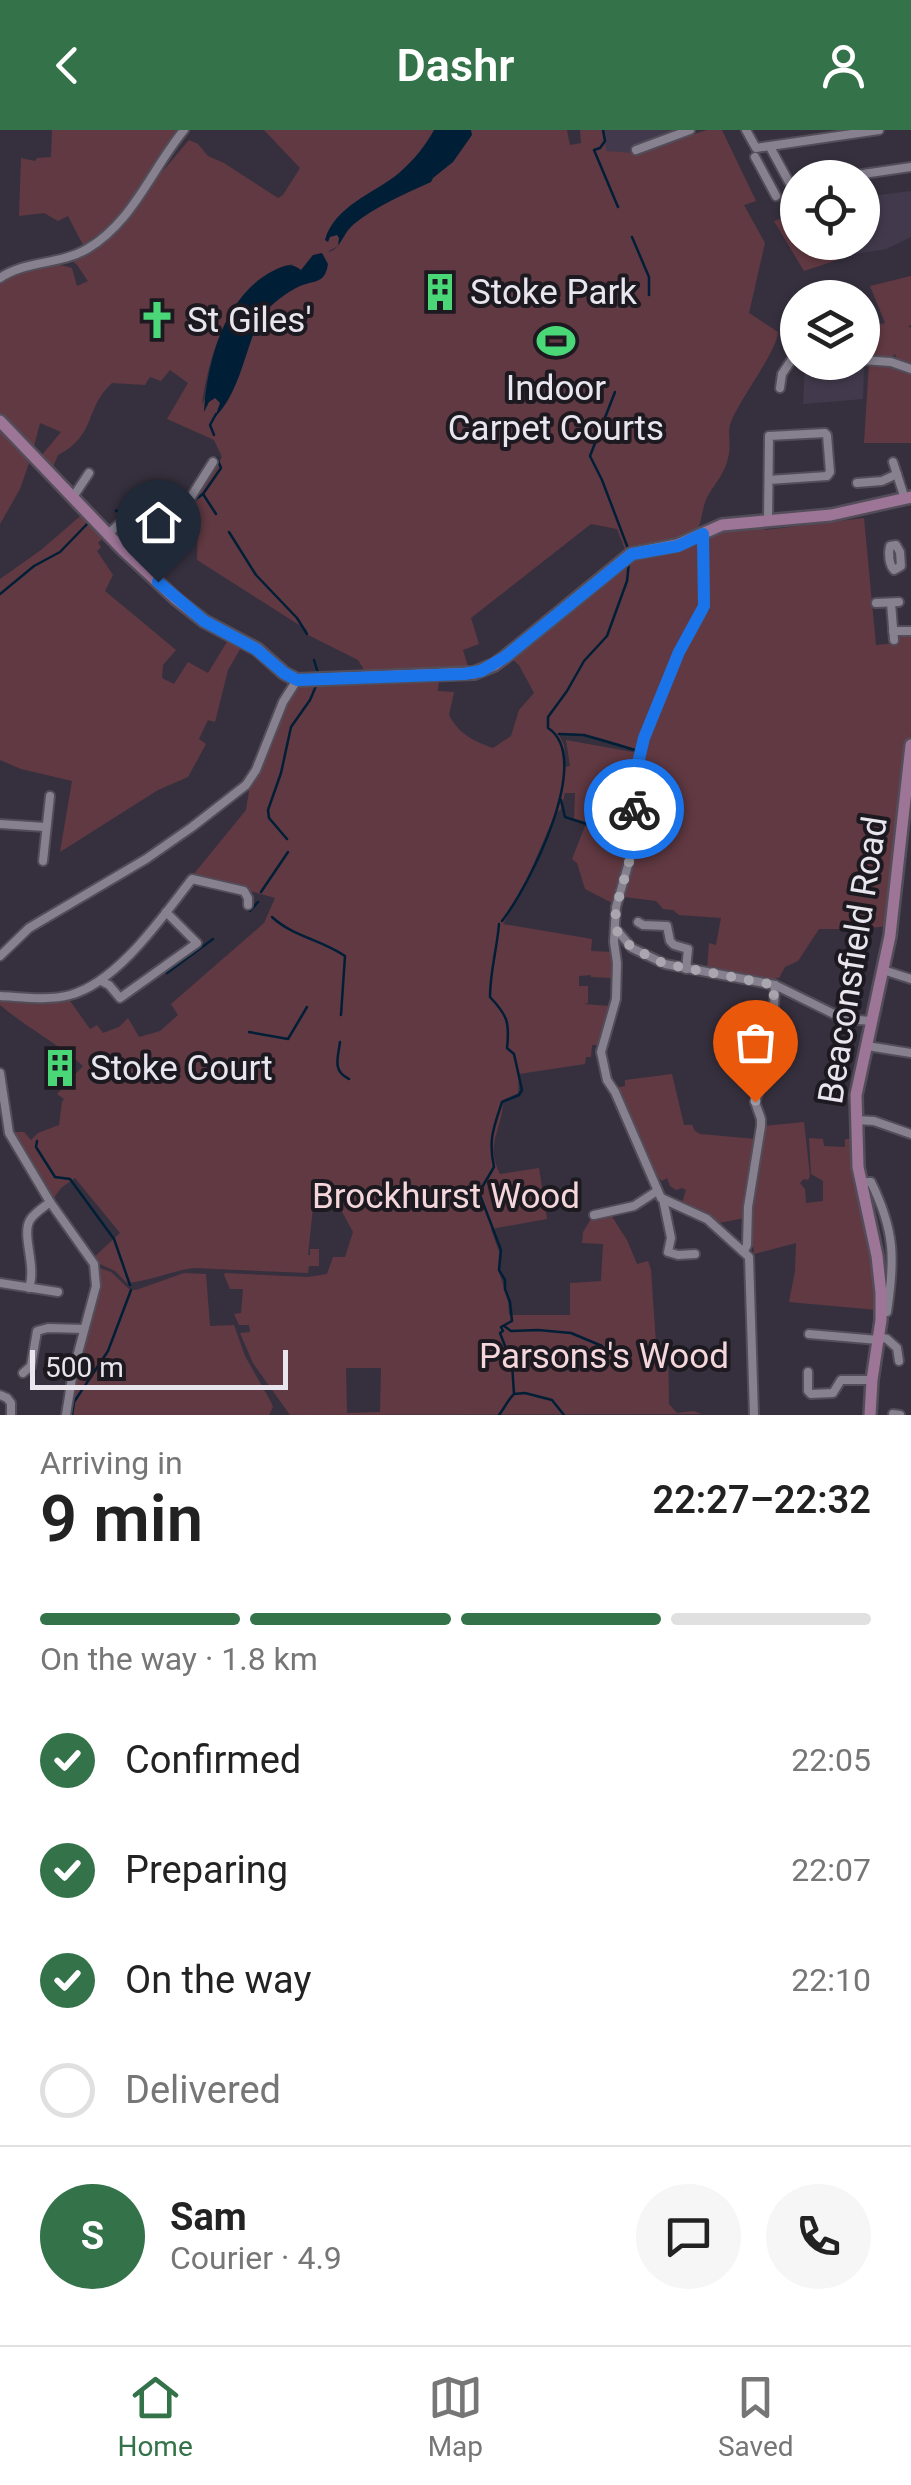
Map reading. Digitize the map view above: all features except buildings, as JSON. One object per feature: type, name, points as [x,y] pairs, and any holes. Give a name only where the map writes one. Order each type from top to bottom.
[{"type":"main road","points":[[0,421],[108,534],[189,610],[256,649],[297,680],[481,671],[505,657],[632,554],[678,546],[722,525],[831,515],[908,498]]},
{"type":"main road","name":"Beaconsfield Road","points":[[870,1415],[886,1293],[856,1120],[858,1079],[890,933],[911,746]]},
{"type":"street","points":[[0,278],[23,266],[78,253],[118,226],[184,130]]},
{"type":"street","points":[[636,150],[690,130]]},
{"type":"street","points":[[746,130],[776,196]]},
{"type":"street","points":[[755,153],[770,147],[879,130]]},
{"type":"street","points":[[764,176],[780,166],[770,147]]},
{"type":"street","points":[[880,172],[911,167]]},
{"type":"street","points":[[880,361],[911,369]]},
{"type":"street","points":[[779,388],[781,380]]},
{"type":"street","points":[[768,480],[827,476],[828,435],[769,436],[768,480],[768,522]]},
{"type":"street","points":[[108,534],[141,514],[185,504],[213,462]]},
{"type":"street","points":[[893,462],[908,498]]},
{"type":"street","points":[[73,497],[88,473]]},
{"type":"street","points":[[857,483],[882,481],[898,474]]},
{"type":"street","points":[[696,1254],[668,1252],[671,1238],[660,1195],[602,1065],[602,1042],[616,999],[615,928],[619,891],[635,841],[633,785],[644,738],[679,652],[704,606],[703,534]]},
{"type":"street","points":[[900,556],[911,556]]},
{"type":"street","points":[[876,603],[895,602],[894,635],[911,631]]},
{"type":"street","points":[[0,956],[29,928],[146,858],[246,784],[297,680]]},
{"type":"street","points":[[43,861],[50,796]]},
{"type":"street","points":[[0,824],[46,827]]},
{"type":"street","points":[[0,996],[50,998],[101,982],[192,878],[244,891],[249,901]]},
{"type":"street","points":[[166,912],[197,942]]},
{"type":"street","points":[[640,925],[668,926],[670,941],[688,948],[686,969]]},
{"type":"street","points":[[615,928],[632,948],[665,964],[774,985],[837,1016],[872,1021]]},
{"type":"street","points":[[101,982],[120,998],[208,934]]},
{"type":"street","points":[[883,970],[911,979]]},
{"type":"street","points":[[744,1251],[761,1126],[755,1102],[772,1050],[774,985]]},
{"type":"street","points":[[867,1046],[911,1053]]},
{"type":"street","points":[[0,1073],[5,1134],[94,1264],[96,1286],[66,1415]]},
{"type":"street","points":[[856,1120],[911,1134]]},
{"type":"street","points":[[864,1168],[865,1182]]},
{"type":"street","points":[[594,1215],[660,1195],[708,1218],[749,1257],[754,1415]]},
{"type":"street","points":[[29,1288],[33,1278],[27,1229],[30,1220],[50,1202]]},
{"type":"street","points":[[0,1283],[58,1292]]},
{"type":"street","name":"Beaconsfield Road","points":[[886,1293],[888,1312]]},
{"type":"street","points":[[23,1373],[31,1366],[37,1331],[84,1329]]},
{"type":"street","points":[[809,1334],[886,1339],[898,1349],[899,1361]]},
{"type":"street","points":[[808,1372],[811,1394],[834,1393],[841,1380],[872,1380]]},
{"type":"street","points":[[0,1395],[12,1403],[11,1415]]},
{"type":"shaded area","points":[[585,130],[687,130],[688,136],[647,156],[587,151]]},
{"type":"shaded area","points":[[911,191],[911,237],[880,250],[880,195]]},
{"type":"shaded area","points":[[804,380],[864,380],[863,399],[803,404]]},
{"type":"green space","points":[[52,130],[179,130],[119,219],[83,245],[68,216],[58,221],[44,213],[19,216],[21,158],[35,161],[51,157]]},
{"type":"green space","points":[[264,130],[567,130],[570,145],[581,143],[580,130],[604,130],[606,151],[634,153],[707,130],[722,130],[756,201],[744,205],[765,243],[749,313],[778,332],[772,351],[731,422],[726,465],[706,499],[692,538],[626,552],[617,529],[591,524],[471,618],[479,644],[463,650],[469,670],[366,673],[358,660],[306,634],[307,630],[197,560],[198,516],[194,504],[222,457],[214,440],[167,419],[188,383],[170,370],[161,381],[150,377],[145,385],[112,383],[97,402],[79,439],[58,455],[52,469],[42,455],[61,432],[40,423],[33,450],[0,416],[0,280],[26,268],[53,264],[72,268],[77,286],[88,281],[70,259],[128,220],[189,140],[208,156],[278,198],[300,168]],"holes":[[[293,264],[254,316],[202,404],[218,340],[240,300],[272,271]]]},
{"type":"green space","points":[[797,260],[837,260],[804,271]]},
{"type":"green space","points":[[911,276],[911,366],[895,354],[880,358],[880,324],[885,323],[880,311],[880,284]]},
{"type":"green space","points":[[880,365],[911,373],[911,443],[864,443],[868,380],[880,380]]},
{"type":"green space","points":[[0,428],[31,457],[20,489],[0,524]]},
{"type":"green space","points":[[85,512],[106,535],[98,543],[101,547],[97,551],[113,575],[105,591],[176,650],[163,665],[162,678],[174,684],[188,662],[208,673],[230,637],[243,644],[228,670],[215,722],[208,720],[199,739],[206,744],[188,777],[158,790],[60,852],[72,781],[0,760],[0,579]]},
{"type":"green space","points":[[864,518],[876,645],[896,643],[900,633],[911,633],[911,733],[890,926],[819,929],[798,961],[785,967],[773,982],[707,971],[709,943],[716,945],[721,918],[679,915],[663,909],[656,901],[624,897],[636,849],[635,788],[641,753],[681,654],[710,610],[707,544],[711,533],[760,524],[765,530]]},
{"type":"green space","points":[[691,542],[701,543],[703,601],[638,750],[609,740],[558,733],[564,745],[565,767],[570,766],[566,740],[638,753],[629,788],[630,852],[621,868],[612,903],[585,889],[572,859],[585,826],[626,839],[628,834],[574,819],[575,793],[565,793],[561,809],[555,814],[503,924],[592,939],[591,951],[613,952],[615,975],[579,976],[579,986],[588,986],[588,1003],[584,1004],[610,1006],[597,1045],[592,1045],[591,1057],[586,1057],[585,1064],[519,1074],[518,1093],[503,1100],[494,1145],[500,1174],[539,1168],[547,1219],[491,1229],[499,1252],[498,1269],[509,1315],[570,1315],[570,1283],[601,1281],[603,1244],[582,1243],[583,1232],[592,1217],[609,1212],[637,1264],[648,1261],[651,1270],[656,1343],[668,1344],[669,1404],[677,1413],[702,1414],[290,1415],[253,1363],[240,1333],[250,1332],[249,1325],[239,1325],[234,1314],[241,1313],[243,1289],[230,1289],[224,1275],[327,1274],[333,1257],[345,1257],[353,1232],[340,1208],[338,1193],[314,1198],[308,1255],[310,1249],[319,1249],[319,1266],[309,1266],[308,1273],[194,1268],[127,1283],[115,1271],[91,1260],[120,1233],[75,1178],[51,1202],[11,1132],[24,1132],[31,1140],[59,1125],[64,1099],[57,1094],[83,1066],[0,1005],[0,999],[68,998],[90,1029],[97,1025],[103,1033],[119,1027],[128,1018],[139,1037],[160,1031],[178,1015],[171,1004],[264,923],[275,898],[193,875],[246,810],[250,785],[296,684],[439,677],[438,691],[454,692],[449,715],[453,722],[467,736],[493,748],[511,736],[519,710],[534,693],[519,665],[509,656],[626,560]],"holes":[[[346,1368],[381,1368],[380,1412],[347,1413]]]},
{"type":"green space","points":[[672,1074],[684,1125],[692,1125],[700,1134],[757,1139],[745,1218],[719,1223],[682,1203],[686,1190],[676,1190],[667,1178],[662,1181],[650,1166],[615,1088],[625,1086],[625,1080]]},
{"type":"green space","points":[[804,1122],[810,1176],[800,1183],[805,1189],[806,1203],[823,1201],[823,1181],[811,1174],[809,1138],[823,1139],[824,1146],[845,1147],[845,1139],[853,1139],[853,1169],[872,1255],[877,1310],[789,1302],[796,1243],[754,1254],[750,1218],[764,1126]]},
{"type":"green space","points":[[97,1267],[136,1290],[184,1273],[206,1274],[210,1326],[234,1325],[245,1356],[273,1407],[269,1415],[68,1415]]},
{"type":"water","points":[[434,130],[471,130],[472,135],[453,162],[431,182],[363,218],[338,245],[337,235],[325,240],[337,218],[404,168]]},
{"type":"water","points":[[322,253],[328,264],[324,275],[290,292],[260,318],[228,400],[215,417],[220,403],[215,398],[204,412],[214,352],[230,313],[256,282],[288,265],[301,270],[313,255]]},
{"type":"waterway","points":[[603,130],[605,141],[594,150],[618,207]]},
{"type":"waterway","points":[[632,237],[649,277],[649,295]]},
{"type":"waterway","points":[[615,392],[590,456],[629,551]]},
{"type":"waterway","points":[[214,435],[210,425],[216,414]]},
{"type":"waterway","points":[[192,502],[203,494],[221,468],[217,458]]},
{"type":"waterway","points":[[203,494],[216,514]]},
{"type":"waterway","points":[[116,511],[164,500],[173,502]]},
{"type":"waterway","points":[[0,594],[34,566],[60,552],[91,520]]},
{"type":"waterway","points":[[229,532],[256,575],[307,634]]},
{"type":"waterway","points":[[502,921],[527,881],[561,794],[561,744],[548,728],[548,717],[584,661],[607,636],[627,581],[629,562]]},
{"type":"waterway","points":[[314,660],[318,673]]},
{"type":"waterway","points":[[287,839],[269,818],[268,810],[291,727],[316,686]]},
{"type":"waterway","points":[[559,734],[584,735],[635,750]]},
{"type":"waterway","points":[[561,800],[565,817],[627,837]]},
{"type":"waterway","points":[[261,892],[288,852]]},
{"type":"waterway","points":[[250,911],[258,902]]},
{"type":"waterway","points":[[272,917],[345,956],[341,1015]]},
{"type":"waterway","points":[[499,924],[490,997],[506,1019],[507,1048],[514,1054],[522,1090],[502,1102],[492,1141],[494,1167],[480,1195],[501,1250],[499,1270],[505,1280],[512,1321],[501,1327],[500,1333],[512,1364],[514,1394],[499,1415]]},
{"type":"waterway","points":[[167,973],[213,939]]},
{"type":"waterway","points":[[249,1032],[288,1039],[307,1007]]},
{"type":"waterway","points":[[340,1042],[338,1068],[349,1079]]},
{"type":"waterway","points":[[37,1141],[36,1147],[55,1177],[70,1179],[114,1239],[130,1285]]},
{"type":"waterway","points":[[72,1415],[74,1402],[108,1351],[131,1290]]},
{"type":"waterway","points":[[504,1326],[511,1331],[571,1333],[602,1346]]},
{"type":"waterway","points":[[514,1394],[552,1400],[564,1415]]},
{"type":"way so far","points":[[634,809],[635,841],[619,891],[615,928],[632,948],[665,964],[774,985],[772,1050],[755,1102]]},
{"type":"place","name":"Stoke Park","points":[[440,292]]},
{"type":"place","name":"St Giles'","points":[[157,320]]},
{"type":"place","name":"Indoor Carpet Courts","points":[[556,341]]},
{"type":"place","name":"Stoke Court","points":[[60,1068]]},
{"type":"route","points":[[158,582],[204,621],[256,649],[297,680],[464,674],[494,665],[632,554],[678,546],[703,534],[704,606],[679,652],[644,738],[633,785],[634,809]]},
{"type":"park label","name":"Brockhurst Wood","points":[[446,1196]]},
{"type":"park label","name":"Parsons's Wood","points":[[604,1356]]}]
